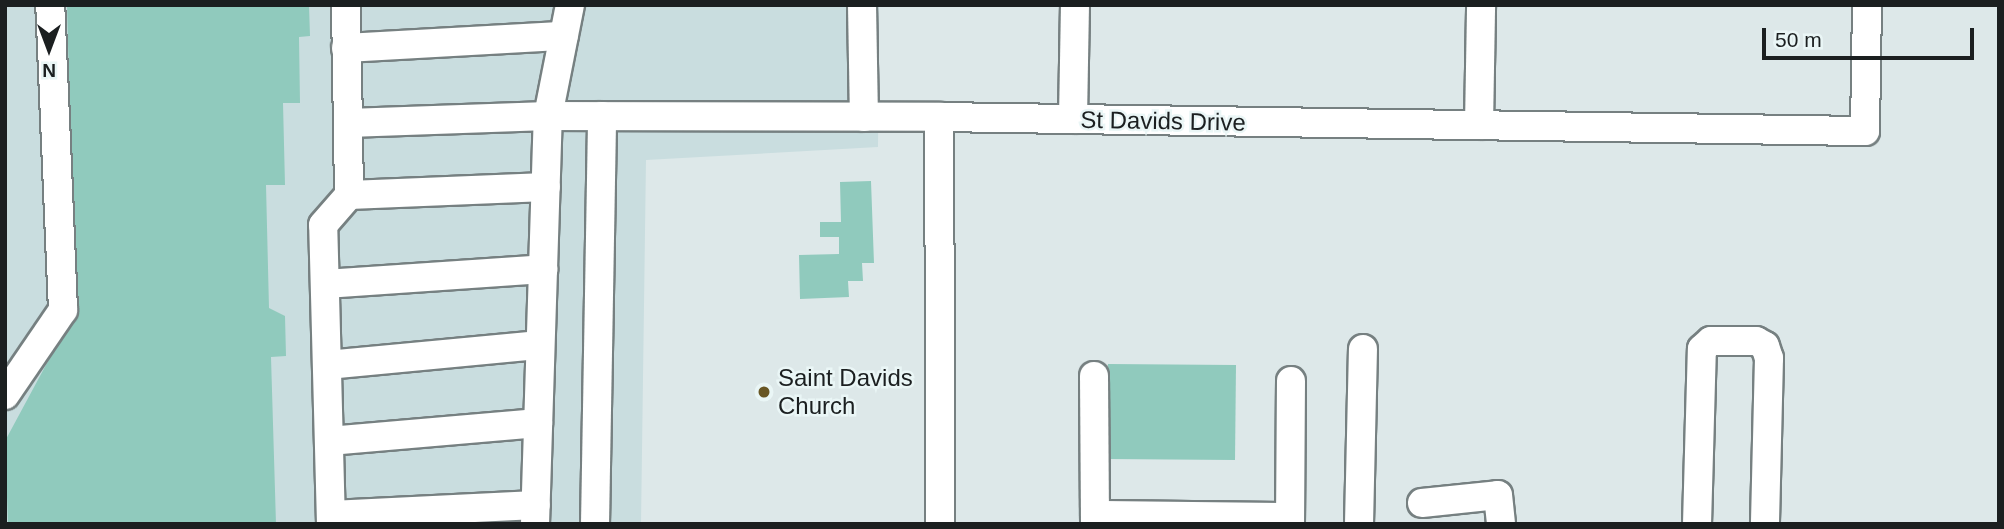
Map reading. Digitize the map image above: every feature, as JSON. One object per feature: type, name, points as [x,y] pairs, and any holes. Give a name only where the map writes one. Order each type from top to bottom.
[{"type":"street","points":[[5,395],[64,310],[50,5]]},
{"type":"street","points":[[346,5],[349,195],[323,225],[331,519],[535,514],[548,116],[570,5]]},
{"type":"street","points":[[862,5],[864,117]]},
{"type":"street","points":[[1073,119],[1074,5]]},
{"type":"street","points":[[1479,125],[1481,5]]},
{"type":"street","name":"St Davids Drive","points":[[348,122],[548,116],[939,117],[1865,131],[1867,5]]},
{"type":"street","points":[[346,48],[564,36]]},
{"type":"street","points":[[595,524],[602,116]]},
{"type":"street","points":[[939,117],[940,524]]},
{"type":"street","points":[[349,195],[546,187]]},
{"type":"street","points":[[325,284],[542,269]]},
{"type":"street","points":[[1697,524],[1702,349],[1711,341],[1756,341],[1766,346],[1769,358],[1765,524]]},
{"type":"street","points":[[327,365],[540,345]]},
{"type":"street","points":[[1359,524],[1363,349]]},
{"type":"street","points":[[1094,376],[1095,519],[1290,520],[1291,382]]},
{"type":"street","points":[[329,441],[538,423]]},
{"type":"street","points":[[1422,503],[1498,495],[1501,524]]},
{"type":"shaded area","points":[[5,5],[879,5],[878,147],[646,160],[641,524],[5,524]]},
{"type":"building","points":[[67,5],[309,5],[310,36],[299,37],[300,103],[283,103],[285,185],[266,185],[269,308],[285,316],[286,356],[271,357],[276,524],[8,524],[5,441],[75,311]]},
{"type":"building","points":[[871,181],[874,263],[862,263],[863,281],[848,281],[849,297],[800,299],[799,255],[839,254],[839,237],[820,237],[820,222],[841,222],[840,182]]},
{"type":"building","points":[[1108,364],[1236,365],[1235,460],[1106,459]]},
{"type":"place","name":"Saint Davids Church","points":[[764,392]]}]
